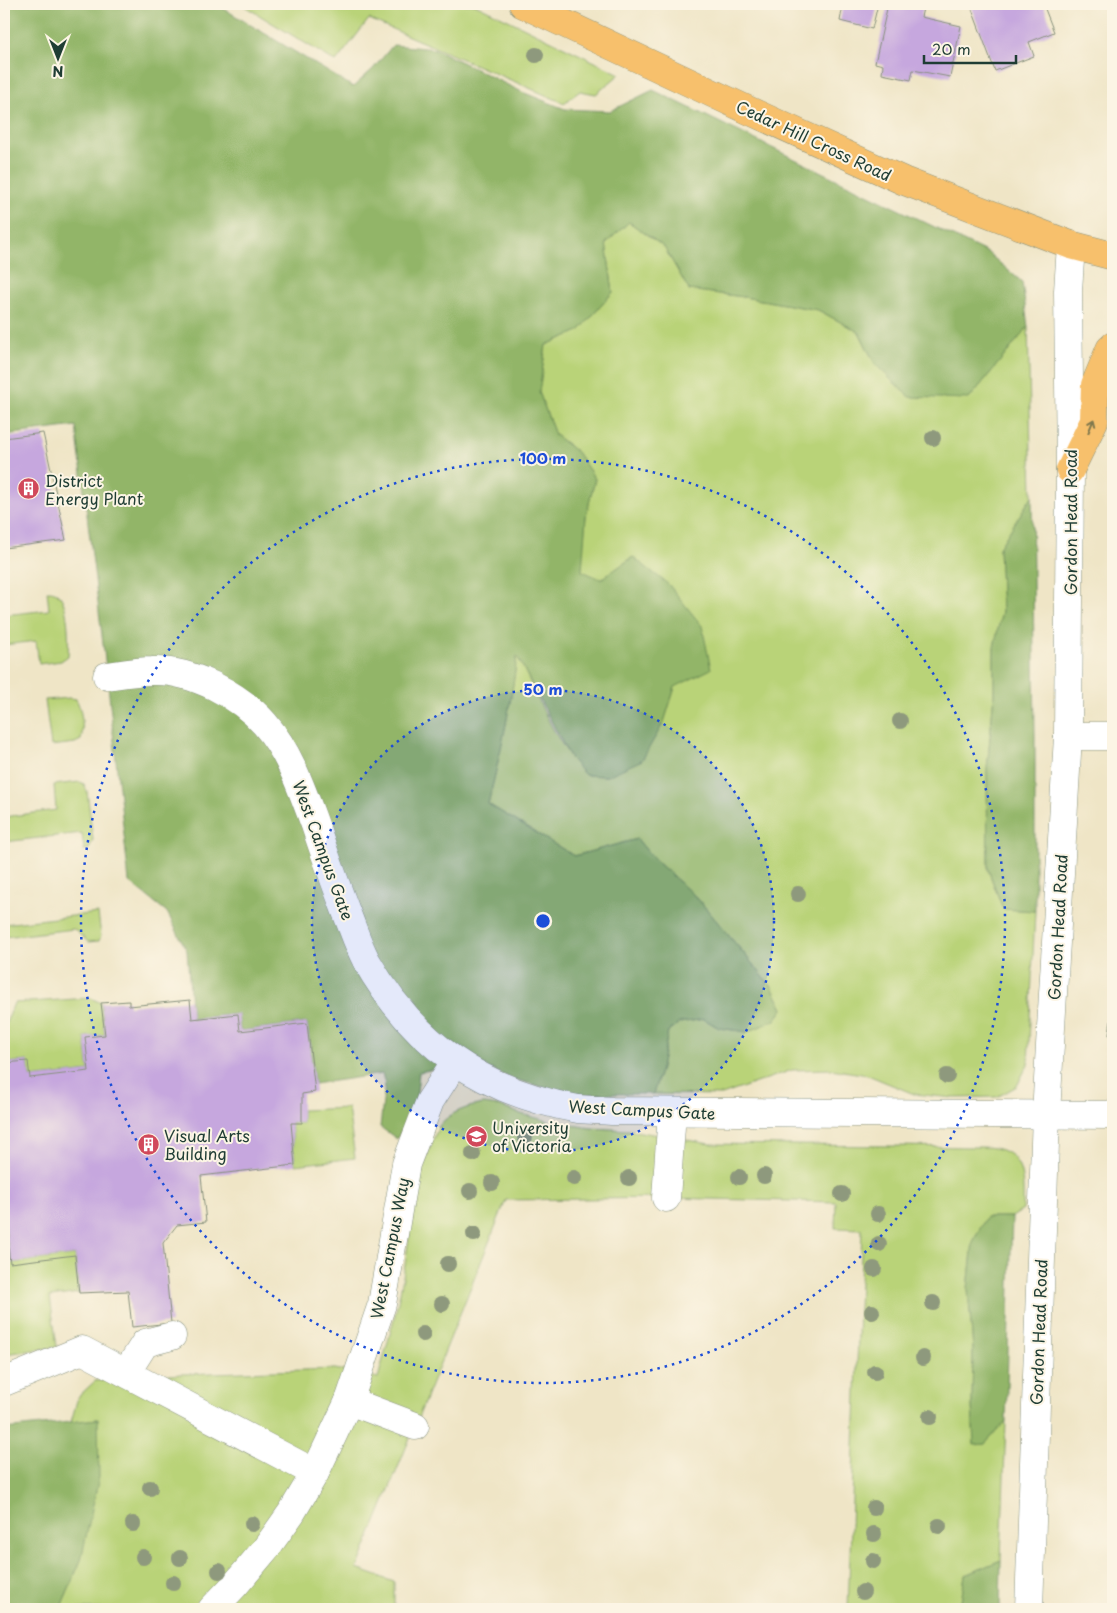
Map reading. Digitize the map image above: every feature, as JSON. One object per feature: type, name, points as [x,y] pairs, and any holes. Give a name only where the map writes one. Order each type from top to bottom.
[{"type":"main road","name":"Cedar Hill Cross Road","points":[[524,4],[750,111],[904,181],[1071,245],[1113,256]]},
{"type":"main road","points":[[1070,470],[1094,421],[1095,385],[1113,346]]},
{"type":"street","name":"Gordon Head Road","points":[[1029,1609],[1046,1114],[1068,736],[1070,470],[1068,291],[1071,245]]},
{"type":"street","name":"West Campus Gate","points":[[107,676],[153,670],[194,678],[226,692],[246,706],[264,724],[280,744],[300,782],[337,889],[365,957],[383,988],[404,1016],[455,1062],[517,1094],[579,1109],[672,1112],[1113,1115]]},
{"type":"street","points":[[1068,736],[1113,736]]},
{"type":"street","name":"West Campus Way","points":[[212,1609],[236,1585],[267,1547],[316,1474],[349,1401],[382,1304],[406,1164],[430,1101],[455,1062]]},
{"type":"street","points":[[666,1198],[672,1112]]},
{"type":"street","points":[[126,1373],[144,1343],[172,1336]]},
{"type":"street","points":[[4,1382],[82,1350],[316,1474]]},
{"type":"street","points":[[349,1401],[415,1426]]},
{"type":"green space","points":[[4,4],[216,4],[353,87],[373,69],[393,45],[435,49],[522,92],[565,109],[610,111],[653,90],[988,253],[1022,282],[1028,327],[969,399],[909,397],[875,364],[859,332],[818,310],[744,297],[689,290],[664,247],[629,222],[606,243],[613,292],[579,331],[546,345],[539,392],[555,435],[577,452],[595,479],[586,516],[582,571],[601,579],[633,557],[669,585],[702,626],[711,669],[675,687],[664,722],[642,760],[607,776],[585,775],[571,759],[517,656],[505,730],[488,804],[574,856],[637,839],[653,858],[698,899],[772,987],[783,1009],[775,1020],[747,1032],[719,1028],[704,1019],[679,1023],[668,1032],[661,1068],[653,1094],[566,1094],[510,1078],[475,1062],[419,1072],[416,1103],[397,1139],[380,1127],[385,1084],[382,1074],[314,1084],[307,1023],[240,1031],[238,1014],[192,1019],[187,951],[167,912],[129,882],[107,676],[76,426],[4,435]]},
{"type":"green space","points":[[241,4],[475,4],[620,74],[596,94],[580,91],[564,103],[369,19],[336,62]]},
{"type":"green space","points":[[629,222],[664,247],[689,290],[744,297],[818,310],[859,332],[875,364],[969,399],[1028,327],[1032,496],[999,548],[1002,611],[994,647],[994,694],[987,770],[988,870],[1003,909],[1035,911],[1028,1064],[1017,1086],[997,1097],[954,1098],[914,1094],[868,1075],[831,1069],[792,1070],[722,1095],[653,1094],[661,1068],[668,1032],[679,1023],[704,1019],[719,1028],[747,1032],[775,1020],[783,1009],[772,987],[698,899],[653,858],[637,839],[574,856],[488,804],[505,730],[517,655],[555,733],[585,775],[607,776],[664,722],[675,687],[633,557],[601,580],[581,571],[586,516],[595,479],[577,452],[555,435],[539,392],[546,345],[579,331],[613,292],[606,243]]},
{"type":"green space","points":[[1032,496],[1035,911],[1003,909],[988,869],[987,770],[994,694],[994,647],[1002,611],[999,548]]},
{"type":"green space","points":[[47,591],[58,594],[62,599],[68,623],[68,656],[61,661],[39,664],[36,641],[4,645],[4,615],[49,610]]},
{"type":"green space","points":[[76,699],[80,708],[81,740],[75,743],[51,746],[45,700]]},
{"type":"green space","points":[[80,782],[84,784],[87,791],[93,840],[89,849],[84,850],[82,833],[4,842],[4,817],[56,810],[54,785]]},
{"type":"green space","points":[[98,913],[101,936],[99,941],[88,942],[74,929],[4,937],[4,924]]},
{"type":"green space","points":[[91,998],[101,1003],[105,1035],[85,1037],[89,1071],[30,1078],[28,1061],[4,1063],[4,1028],[14,1003]]},
{"type":"green space","points":[[484,1104],[498,1106],[552,1122],[591,1128],[629,1130],[710,1144],[983,1147],[999,1149],[1012,1157],[1017,1163],[1022,1178],[1023,1210],[1012,1217],[986,1217],[973,1242],[968,1289],[973,1348],[972,1404],[974,1444],[985,1444],[1006,1421],[1001,1560],[965,1575],[960,1609],[848,1609],[862,1229],[835,1228],[836,1202],[666,1198],[506,1200],[357,1569],[394,1582],[394,1609],[60,1609],[81,1560],[98,1419],[71,1422],[78,1397],[95,1381],[182,1374],[335,1369],[378,1378],[401,1290],[412,1215],[419,1183],[432,1143],[444,1120],[466,1108]]},
{"type":"green space","points":[[348,1108],[355,1158],[295,1165],[291,1123],[302,1123],[302,1110]]},
{"type":"green space","points":[[4,1214],[10,1263],[75,1255],[79,1293],[50,1297],[57,1347],[4,1354]]},
{"type":"green space","points":[[986,1217],[1012,1217],[1006,1421],[985,1444],[974,1445],[972,1404],[973,1348],[968,1289],[973,1242]]},
{"type":"green space","points":[[98,1419],[99,1477],[81,1560],[60,1609],[4,1609],[4,1429]]},
{"type":"green space","points":[[1001,1560],[1000,1609],[960,1609],[965,1575]]},
{"type":"building","points":[[840,4],[878,4],[872,29],[840,21],[843,5]]},
{"type":"building","points":[[888,4],[924,4],[921,17],[961,26],[950,77],[913,70],[911,80],[882,74],[883,65],[875,63]]},
{"type":"building","points":[[970,4],[1043,4],[1054,32],[1029,42],[1034,56],[995,71]]},
{"type":"building","name":"District Energy Plant","points":[[43,433],[66,540],[4,548],[4,438]]},
{"type":"building","name":"Visual Arts Building","points":[[190,1000],[192,1019],[238,1014],[240,1031],[307,1023],[315,1092],[302,1094],[302,1123],[291,1123],[295,1165],[201,1176],[206,1222],[177,1225],[163,1243],[171,1323],[132,1327],[128,1291],[79,1293],[75,1255],[10,1263],[4,1214],[4,1063],[28,1061],[30,1078],[89,1071],[85,1037],[105,1035],[101,1003],[129,1001],[129,1006]]},
{"type":"building","points":[[1113,1012],[1113,1036],[1109,1035]]},
{"type":"place","name":"District Energy Plant","points":[[29,489]]},
{"type":"place","name":"University of Victoria","points":[[476,1136]]},
{"type":"place","name":"Visual Arts Building","points":[[148,1144]]}]
